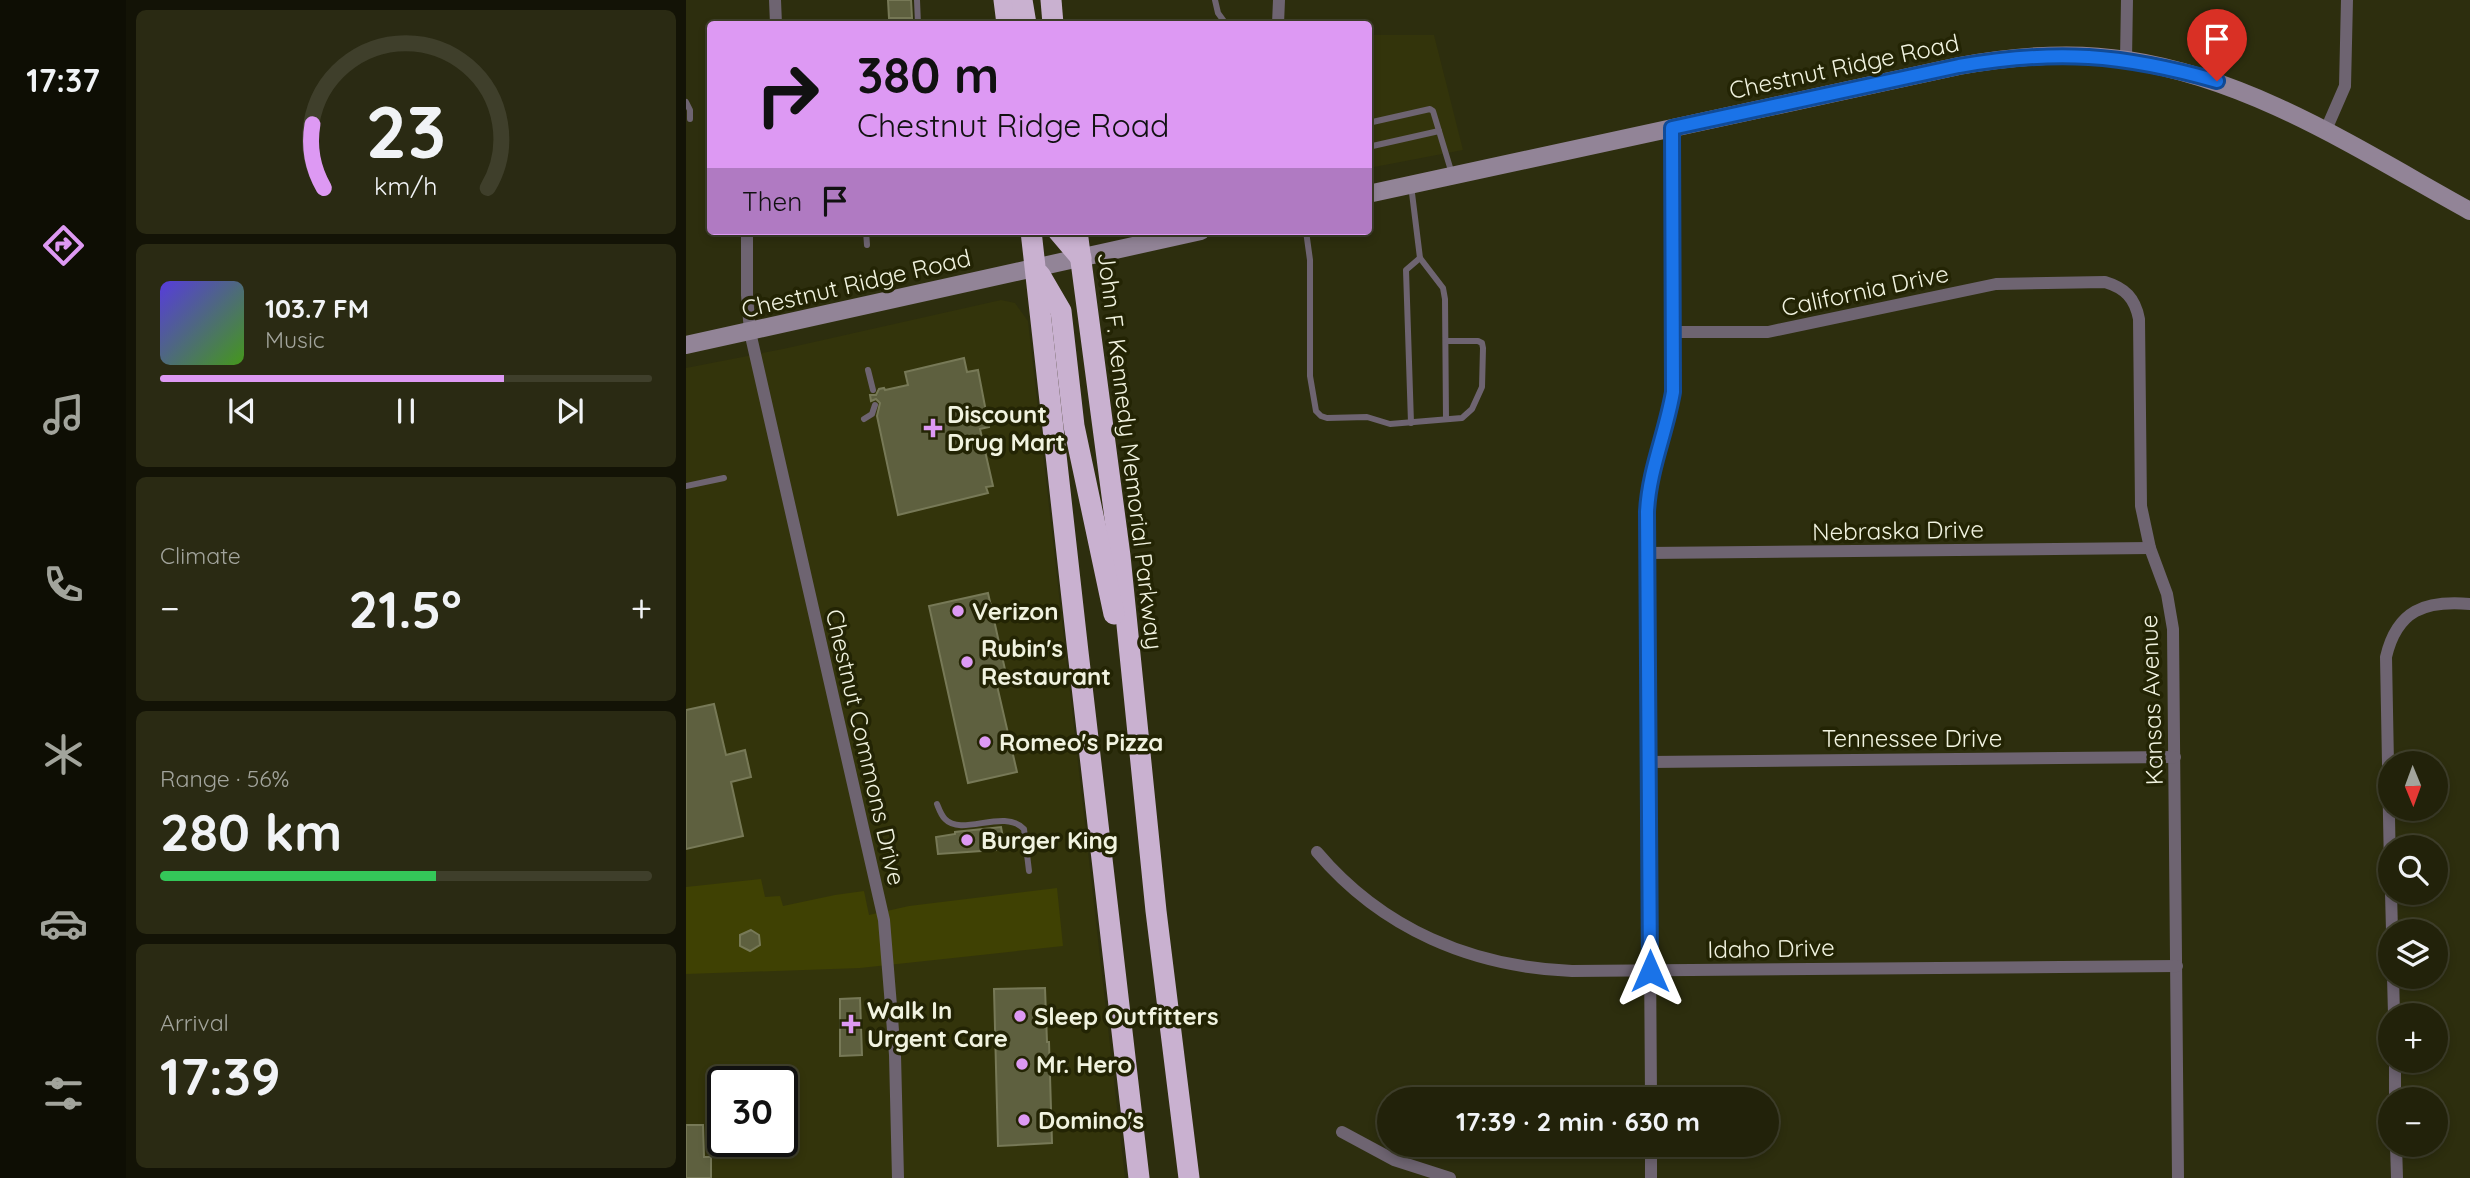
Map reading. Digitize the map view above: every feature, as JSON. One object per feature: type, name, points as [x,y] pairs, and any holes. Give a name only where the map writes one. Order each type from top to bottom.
[{"type":"highway","points":[[1004,0],[1007,21]]},
{"type":"highway","points":[[1022,0],[1026,21]]},
{"type":"highway","points":[[1051,0],[1054,21]]},
{"type":"highway","points":[[1031,235],[1139,1178]]},
{"type":"highway","points":[[1061,235],[1081,258]]},
{"type":"highway","name":"John F. Kennedy Memorial Parkway","points":[[1078,235],[1120,556],[1156,911],[1189,1178]]},
{"type":"highway","points":[[1035,268],[1061,311],[1079,453],[1139,742]]},
{"type":"street","points":[[775,0],[776,21]]},
{"type":"street","points":[[1279,0],[1279,21]]},
{"type":"street","points":[[2126,59],[2127,0]]},
{"type":"street","points":[[2325,132],[2345,86],[2347,0]]},
{"type":"street","name":"Chestnut Ridge Road","points":[[1372,193],[1959,66],[2042,55],[2084,55],[2126,59],[2174,69],[2217,81],[2258,97],[2470,211]]},
{"type":"street","points":[[1651,1087],[1648,495],[1673,392],[1672,128]]},
{"type":"street","name":"Chestnut Commons Drive","points":[[747,235],[750,331],[884,920],[895,1055],[898,1178]]},
{"type":"street","name":"Chestnut Ridge Road","points":[[686,345],[1183,235]]},
{"type":"street","name":"Kansas Avenue","points":[[2064,283],[2105,282],[2117,286],[2132,298],[2139,319],[2141,497],[2150,548],[2167,594],[2173,629],[2178,1178]]},
{"type":"street","name":"California Drive","points":[[1674,332],[1768,332],[1996,284],[2064,283]]},
{"type":"street","name":"Nebraska Drive","points":[[1647,553],[2150,548]]},
{"type":"street","points":[[2389,835],[2386,657],[2390,641],[2397,627],[2417,610],[2431,604],[2447,602],[2470,604]]},
{"type":"street","name":"Tennessee Drive","points":[[1649,762],[2175,757]]},
{"type":"street","name":"Idaho Drive","points":[[1317,852],[1335,874],[1381,912],[1414,932],[1459,951],[1497,962],[1545,970],[2177,966]]},
{"type":"street","points":[[1342,1132],[1394,1160],[1450,1178]]},
{"type":"street","points":[[1651,1157],[1651,1178]]},
{"type":"street","points":[[2396,1157],[2397,1178]]},
{"type":"lane","points":[[917,0],[918,21]]},
{"type":"lane","points":[[1215,0],[1218,13],[1224,21]]},
{"type":"lane","points":[[686,102],[691,119]]},
{"type":"lane","points":[[1372,122],[1430,109],[1433,111],[1452,176]]},
{"type":"lane","points":[[1372,146],[1439,131]]},
{"type":"lane","points":[[1411,185],[1420,258],[1443,288],[1446,419]]},
{"type":"lane","points":[[866,235],[867,245]]},
{"type":"lane","points":[[1307,235],[1310,260],[1310,376],[1316,411],[1327,418],[1367,417],[1390,424],[1462,418],[1472,409],[1482,387],[1482,343],[1446,341]]},
{"type":"lane","points":[[1410,423],[1406,271],[1420,258]]},
{"type":"lane","points":[[868,370],[873,390]]},
{"type":"lane","points":[[864,419],[872,414],[875,405]]},
{"type":"lane","points":[[686,486],[724,478]]},
{"type":"lane","points":[[937,804],[944,818],[952,824],[1010,821],[1021,826],[1024,830],[1029,871]]},
{"type":"shaded area","points":[[1372,35],[1434,35],[1463,150],[1372,167]]},
{"type":"shaded area","points":[[1001,300],[1015,303],[1028,321],[1125,1178],[686,1178],[686,368]]},
{"type":"shaded area","points":[[761,879],[765,897],[780,896],[783,906],[864,891],[869,915],[909,906],[1057,888],[1063,946],[860,968],[686,974],[686,887]]},
{"type":"building","points":[[888,0],[911,0],[912,18],[889,18]]},
{"type":"building","points":[[964,358],[967,372],[978,370],[989,427],[980,429],[993,486],[986,487],[988,493],[898,515],[877,416],[880,403],[876,399],[871,401],[870,395],[876,395],[879,389],[908,385],[905,372]]},
{"type":"building","points":[[988,593],[1006,674],[995,677],[1017,772],[968,783],[929,606]]},
{"type":"building","points":[[714,704],[726,755],[745,750],[751,777],[731,782],[743,836],[686,849],[686,710]]},
{"type":"building","points":[[1001,827],[1003,838],[995,840],[996,850],[938,854],[936,837]]},
{"type":"building","points":[[751,930],[759,935],[760,945],[750,951],[740,946],[740,935]]},
{"type":"building","points":[[1045,988],[1052,1143],[998,1146],[994,989]]},
{"type":"building","points":[[860,998],[862,1055],[840,1056],[840,999]]},
{"type":"building","points":[[686,1125],[703,1125],[704,1157],[711,1157],[711,1178],[686,1178]]},
{"type":"place","name":"Discount Drug Mart","points":[[933,428]]},
{"type":"place","name":"Verizon","points":[[958,611]]},
{"type":"place","name":"Rubin's Restaurant","points":[[967,662]]},
{"type":"place","name":"Romeo's Pizza","points":[[985,742]]},
{"type":"place","name":"Burger King","points":[[967,840]]},
{"type":"place","name":"Sleep Outfitters","points":[[1020,1016]]},
{"type":"place","name":"Walk In Urgent Care","points":[[851,1024]]},
{"type":"place","name":"Mr. Hero","points":[[1022,1064]]},
{"type":"place","name":"Domino's","points":[[1024,1120]]},
{"type":"route","points":[[1650,971],[1647,512],[1651,477],[1673,392],[1672,128],[1959,66],[2042,55],[2126,59],[2217,81]]}]
